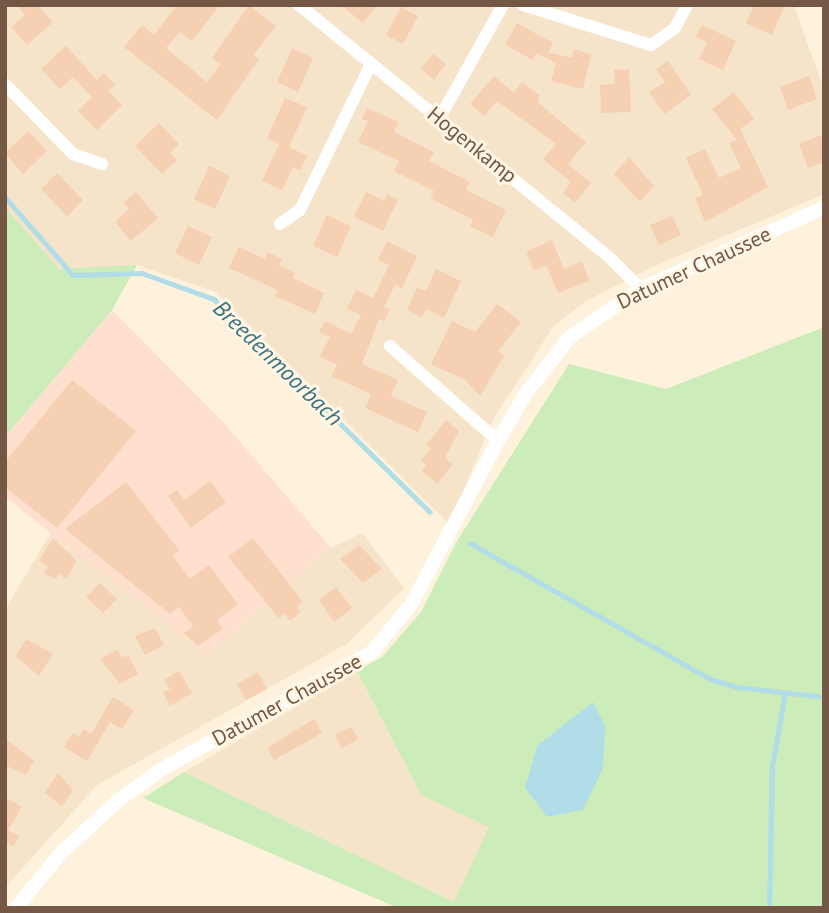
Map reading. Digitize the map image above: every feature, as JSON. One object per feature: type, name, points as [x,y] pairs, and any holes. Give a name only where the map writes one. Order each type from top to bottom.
[{"type":"street","name":"Hogenkamp","points":[[299,5],[607,255],[641,289]]},
{"type":"street","points":[[439,119],[503,5]]},
{"type":"street","points":[[523,5],[651,45],[675,28],[687,5]]},
{"type":"street","points":[[280,224],[300,210],[371,64]]},
{"type":"street","points":[[5,84],[73,154],[102,164]]},
{"type":"street","name":"Datumer Chaussee","points":[[16,908],[61,853],[120,799],[162,769],[372,652],[411,605],[498,441],[555,353],[602,312],[641,289],[824,208]]},
{"type":"street","points":[[390,346],[498,441]]},
{"type":"shaded area","points":[[5,5],[794,5],[824,90],[824,194],[648,269],[583,303],[553,327],[494,418],[449,524],[216,292],[137,265],[59,270],[5,207]]},
{"type":"shaded area","points":[[112,310],[224,423],[331,548],[207,655],[5,497],[5,437]]},
{"type":"shaded area","points":[[51,532],[207,655],[331,548],[362,533],[404,588],[348,643],[96,786],[5,888],[5,610]]},
{"type":"shaded area","points":[[357,671],[421,795],[490,827],[454,902],[184,772]]},
{"type":"green space","points":[[5,207],[59,269],[137,265],[112,310],[5,437]]},
{"type":"green space","points":[[824,327],[824,908],[398,908],[143,798],[184,772],[454,902],[489,827],[421,795],[357,671],[382,657],[421,612],[457,541],[569,364],[666,389]]},
{"type":"water","points":[[593,702],[605,726],[603,768],[583,810],[547,817],[525,788],[537,746]]},
{"type":"building","points":[[17,5],[37,5],[53,22],[27,45],[11,27],[25,15]]},
{"type":"building","points":[[177,5],[220,5],[192,41],[180,32],[166,48],[207,82],[221,64],[212,58],[249,5],[276,26],[253,55],[259,59],[217,120],[124,47],[142,25],[154,35]]},
{"type":"building","points":[[341,5],[377,5],[363,23]]},
{"type":"building","points":[[754,5],[785,5],[772,35],[746,23]]},
{"type":"building","points":[[401,7],[418,16],[403,44],[386,35]]},
{"type":"building","points":[[517,23],[553,43],[548,52],[572,58],[574,49],[591,54],[583,89],[551,81],[556,63],[536,53],[533,60],[505,45]]},
{"type":"building","points":[[702,25],[736,41],[723,70],[699,59],[707,42],[696,37]]},
{"type":"building","points":[[66,46],[97,80],[104,73],[115,85],[108,91],[122,105],[97,130],[78,111],[92,97],[73,77],[60,89],[41,69]]},
{"type":"building","points":[[292,48],[313,58],[298,92],[277,82]]},
{"type":"building","points":[[433,54],[446,64],[434,80],[421,69]]},
{"type":"building","points":[[668,61],[691,95],[664,114],[649,92],[665,82],[656,69]]},
{"type":"building","points":[[629,69],[631,112],[601,113],[600,85],[615,84],[614,70]]},
{"type":"building","points":[[494,76],[514,93],[522,82],[540,95],[538,103],[586,142],[568,164],[591,183],[575,203],[563,193],[571,182],[543,159],[556,144],[497,101],[484,116],[470,104]]},
{"type":"building","points":[[809,76],[817,99],[788,110],[780,87]]},
{"type":"building","points":[[734,92],[754,119],[740,129],[768,187],[705,222],[695,198],[703,195],[686,158],[705,149],[719,178],[741,168],[729,143],[737,140],[712,109]]},
{"type":"building","points":[[285,98],[307,107],[289,147],[307,156],[300,170],[293,167],[282,190],[262,181],[279,144],[267,138]]},
{"type":"building","points":[[367,108],[399,122],[394,132],[434,152],[429,161],[470,182],[466,190],[506,210],[493,237],[470,226],[473,220],[430,198],[434,191],[394,171],[399,161],[358,142],[368,121],[362,119]]},
{"type":"building","points":[[159,123],[179,144],[170,153],[177,160],[162,174],[135,146]]},
{"type":"building","points":[[28,131],[47,151],[23,174],[5,153]]},
{"type":"building","points":[[824,134],[824,162],[808,168],[799,144]]},
{"type":"building","points":[[629,157],[654,186],[640,202],[614,174]]},
{"type":"building","points":[[209,166],[230,176],[215,209],[194,199]]},
{"type":"building","points":[[57,173],[83,200],[67,216],[41,189]]},
{"type":"building","points":[[136,192],[158,218],[131,241],[115,222],[129,209],[123,203]]},
{"type":"building","points":[[366,192],[384,201],[387,194],[398,199],[383,231],[354,217]]},
{"type":"building","points":[[327,215],[351,226],[337,257],[313,246]]},
{"type":"building","points":[[672,216],[681,235],[659,245],[650,225]]},
{"type":"building","points":[[188,226],[212,237],[199,265],[175,253]]},
{"type":"building","points":[[552,240],[564,269],[582,261],[589,281],[558,293],[546,265],[534,271],[526,252]]},
{"type":"building","points":[[387,241],[417,256],[402,288],[395,285],[384,307],[390,310],[384,321],[379,319],[362,364],[398,380],[391,396],[427,412],[418,432],[365,408],[371,394],[331,376],[337,365],[320,356],[330,337],[319,332],[325,321],[351,334],[361,315],[347,309],[356,290],[373,298],[389,265],[378,260]]},
{"type":"building","points":[[239,247],[265,259],[268,252],[282,259],[279,265],[295,273],[293,278],[324,293],[315,314],[275,296],[278,290],[229,268]]},
{"type":"building","points":[[436,269],[461,281],[444,318],[426,309],[422,317],[407,310],[417,287],[426,291]]},
{"type":"building","points":[[497,304],[521,322],[498,351],[504,356],[480,396],[465,380],[431,364],[452,321],[475,332]]},
{"type":"building","points":[[72,380],[136,431],[57,528],[5,487],[5,462]]},
{"type":"building","points":[[446,420],[459,431],[445,458],[453,464],[437,484],[422,471],[427,465],[421,460],[431,449],[426,445]]},
{"type":"building","points":[[210,481],[226,502],[191,528],[168,496],[177,490],[184,500]]},
{"type":"building","points":[[126,482],[179,550],[173,556],[190,579],[209,565],[238,604],[217,620],[223,629],[198,646],[184,633],[193,626],[179,607],[170,614],[65,529]]},
{"type":"building","points":[[53,538],[77,561],[66,579],[59,574],[55,579],[44,573],[48,566],[39,561]]},
{"type":"building","points":[[253,538],[303,602],[297,607],[301,612],[290,621],[284,614],[279,618],[228,557]]},
{"type":"building","points":[[359,545],[382,569],[363,583],[340,559]]},
{"type":"building","points":[[100,583],[117,599],[103,613],[86,597]]},
{"type":"building","points":[[336,587],[352,608],[334,622],[319,600]]},
{"type":"building","points":[[155,628],[164,645],[145,655],[135,636]]},
{"type":"building","points":[[26,639],[53,654],[39,676],[16,656]]},
{"type":"building","points":[[117,649],[122,658],[128,655],[138,674],[120,684],[100,659]]},
{"type":"building","points":[[179,671],[192,693],[170,706],[163,693],[170,689],[164,680]]},
{"type":"building","points":[[258,672],[267,689],[246,700],[237,684]]},
{"type":"building","points":[[113,697],[134,710],[122,729],[110,722],[87,761],[64,747],[73,733],[79,737],[84,729],[91,734]]},
{"type":"building","points":[[314,719],[322,733],[274,760],[267,748]]},
{"type":"building","points":[[351,727],[358,739],[342,748],[335,735]]},
{"type":"building","points":[[5,738],[34,761],[26,775],[5,765]]},
{"type":"building","points":[[58,773],[73,790],[62,806],[44,793]]},
{"type":"building","points":[[5,797],[22,807],[8,830],[19,836],[14,847],[5,842]]},
{"type":"waterway","name":"Breedenmoorbach","points":[[5,197],[73,275],[142,273],[214,299],[430,512]]},
{"type":"waterway","name":"Breedenmoorbach","points":[[470,543],[710,679],[738,687],[824,697]]},
{"type":"waterway","points":[[769,908],[772,766],[785,693]]}]
